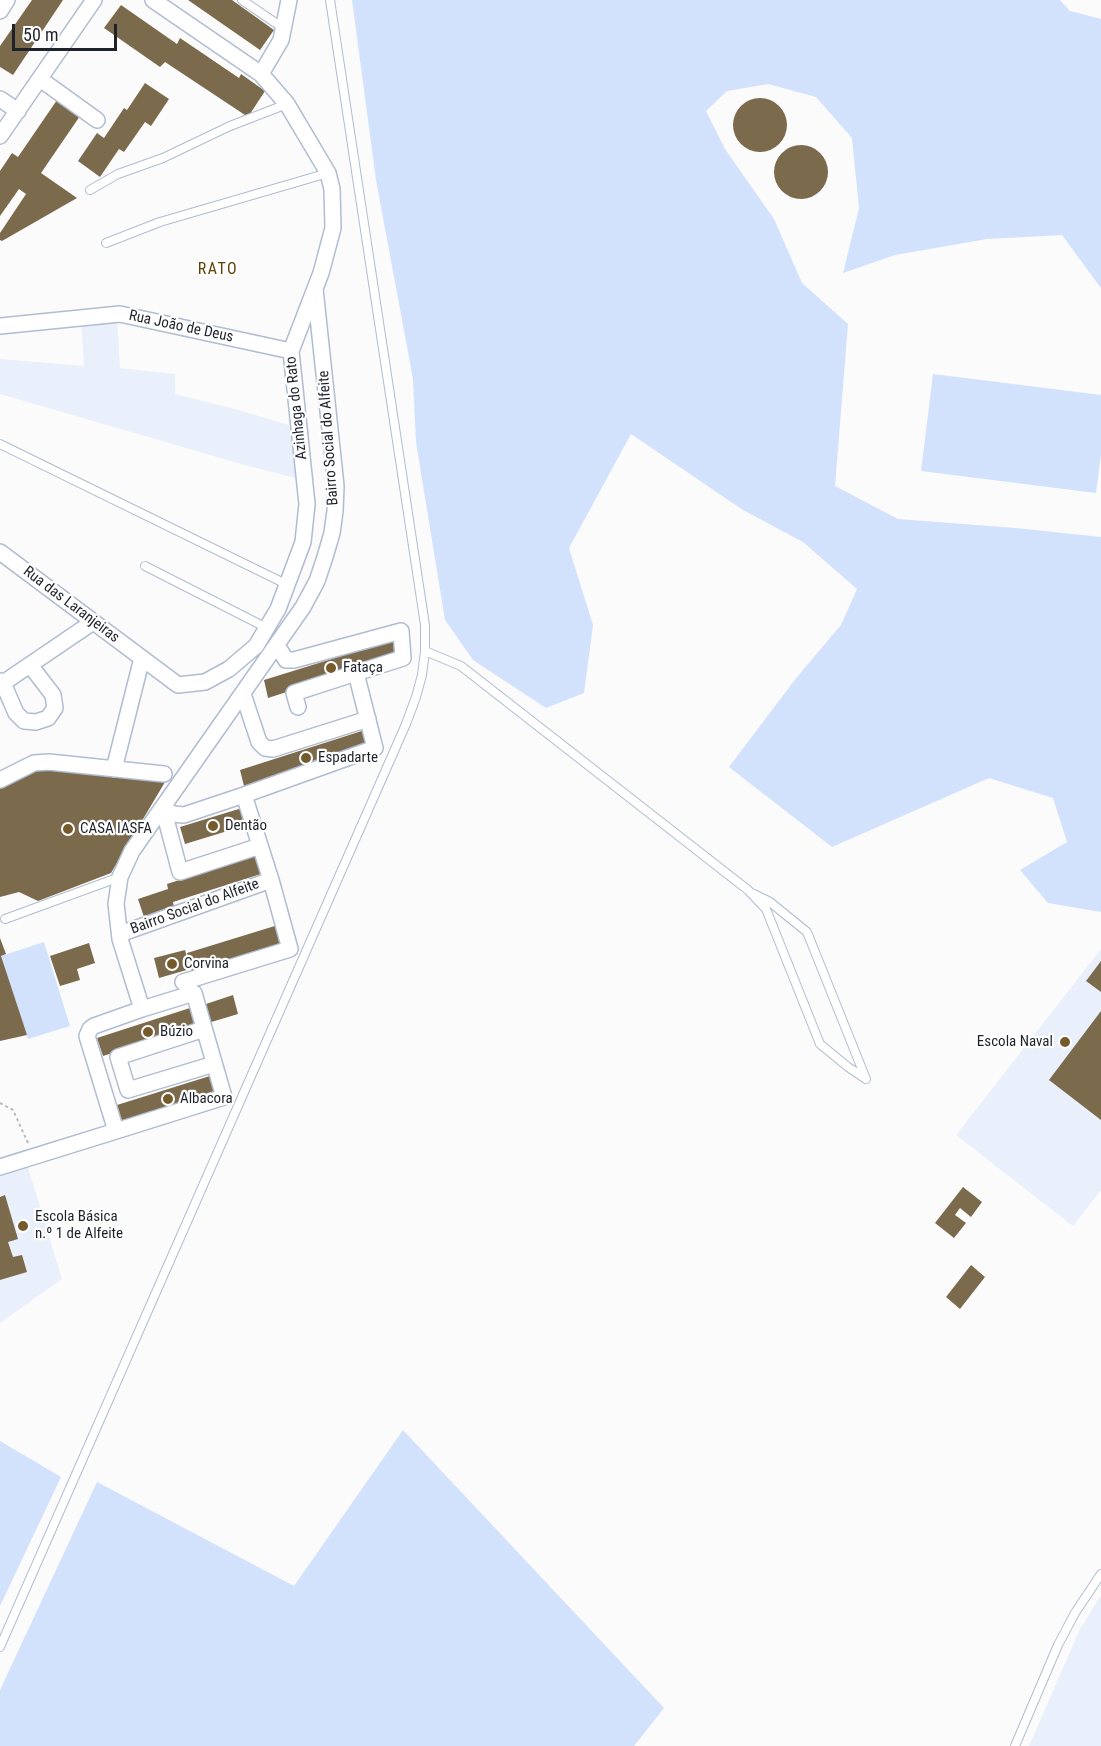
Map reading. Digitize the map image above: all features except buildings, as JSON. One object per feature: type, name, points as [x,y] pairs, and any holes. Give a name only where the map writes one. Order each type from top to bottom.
[{"type":"street","points":[[0,11],[7,0]]},
{"type":"street","points":[[0,136],[94,0]]},
{"type":"street","points":[[261,74],[281,40],[289,0]]},
{"type":"street","name":"Azinhaga do Rato","points":[[141,658],[178,685],[205,682],[229,669],[256,646],[278,609],[303,542],[307,504],[291,351],[321,273],[333,228],[332,189],[328,172],[287,104],[261,74],[158,2]]},
{"type":"street","points":[[40,79],[96,120]]},
{"type":"street","points":[[0,99],[18,111]]},
{"type":"street","name":"Bairro Social do Alfeite","points":[[142,1009],[120,934],[116,904],[120,877],[132,851],[303,607],[317,581],[326,557],[335,511],[336,486],[315,289]]},
{"type":"street","name":"Rua João de Deus","points":[[0,326],[120,314],[291,351]]},
{"type":"street","name":"Rua das Laranjeiras","points":[[0,552],[141,658]]},
{"type":"street","points":[[30,665],[53,695],[55,708],[48,718],[36,722],[24,721],[16,713],[1,683],[93,622]]},
{"type":"street","points":[[277,645],[286,660],[294,660],[401,631],[403,658],[294,693],[298,707]]},
{"type":"street","points":[[114,769],[141,658]]},
{"type":"street","points":[[163,808],[173,814],[184,815],[375,748],[356,673]]},
{"type":"street","points":[[243,694],[259,742],[265,748],[273,749],[368,719]]},
{"type":"street","points":[[0,780],[34,763],[41,762],[164,774]]},
{"type":"street","name":"Bairro Social do Alfeite","points":[[183,982],[290,949],[244,795]]},
{"type":"street","points":[[163,808],[180,872],[260,846]]},
{"type":"street","name":"Bairro Social do Alfeite","points":[[120,934],[271,880]]},
{"type":"street","points":[[0,1167],[117,1131],[224,1097],[194,993],[142,1009],[90,1029],[87,1036],[117,1131]]},
{"type":"street","points":[[204,1029],[118,1056],[128,1090],[214,1064]]},
{"type":"lane","points":[[242,0],[283,28]]},
{"type":"lane","points":[[0,1647],[406,724],[416,697],[426,651],[425,625],[330,0]]},
{"type":"lane","points":[[90,190],[118,174],[163,158],[230,126],[287,104]]},
{"type":"lane","points":[[106,243],[160,222],[328,172]]},
{"type":"lane","points":[[0,444],[288,585]]},
{"type":"lane","points":[[145,566],[267,628]]},
{"type":"lane","points":[[426,651],[461,666],[748,890],[766,909],[820,1044],[866,1079],[807,932],[770,902],[748,890]]},
{"type":"lane","points":[[5,920],[120,877]]},
{"type":"lane","points":[[1015,1746],[1071,1621],[1101,1574]]},
{"type":"path","points":[[0,1103],[13,1110],[34,1156]]},
{"type":"shaded area","points":[[352,0],[1060,0],[1070,11],[1101,19],[1101,288],[1062,235],[987,239],[895,255],[843,273],[859,208],[852,138],[816,97],[768,84],[727,91],[706,111],[725,149],[774,219],[802,283],[848,324],[835,486],[898,519],[1101,537],[1101,912],[1048,903],[1020,870],[1067,842],[1053,798],[989,778],[832,847],[729,767],[797,677],[841,625],[857,589],[803,542],[743,510],[631,434],[569,548],[593,625],[584,693],[546,708],[473,660],[445,620],[416,442],[413,379],[376,180]]},
{"type":"shaded area","points":[[117,317],[120,368],[175,374],[175,394],[289,425],[299,479],[0,394],[0,359],[84,366],[81,320]]},
{"type":"shaded area","points":[[933,374],[1101,395],[1101,455],[1096,493],[921,471]]},
{"type":"shaded area","points":[[44,942],[70,1026],[28,1039],[1,956]]},
{"type":"shaded area","name":"Escola Naval","points":[[1101,949],[1101,1190],[1073,1226],[956,1135]]},
{"type":"shaded area","name":"Escola Básica n.º 1 de Alfeite","points":[[27,1164],[62,1279],[0,1323],[0,1173]]},
{"type":"shaded area","points":[[403,1430],[664,1708],[634,1746],[0,1746],[0,1690],[97,1482],[294,1586]]},
{"type":"shaded area","points":[[0,1441],[61,1477],[0,1606]]},
{"type":"shaded area","points":[[1101,1595],[1101,1746],[1029,1746],[1080,1629]]},
{"type":"place","name":"Fataça","points":[[331,668]]},
{"type":"place","name":"Espadarte","points":[[306,758]]},
{"type":"place","name":"Dentão","points":[[213,826]]},
{"type":"place","name":"CASA IASFA","points":[[68,829]]},
{"type":"place","name":"Corvina","points":[[172,964]]},
{"type":"place","name":"Búzio","points":[[148,1032]]},
{"type":"place","name":"Escola Naval","points":[[1065,1042]]},
{"type":"place","name":"Albacora","points":[[168,1099]]},
{"type":"place","name":"Escola Básica n.º 1 de Alfeite","points":[[23,1226]]},
{"type":"district","name":"RATO","points":[[218,270]]}]
